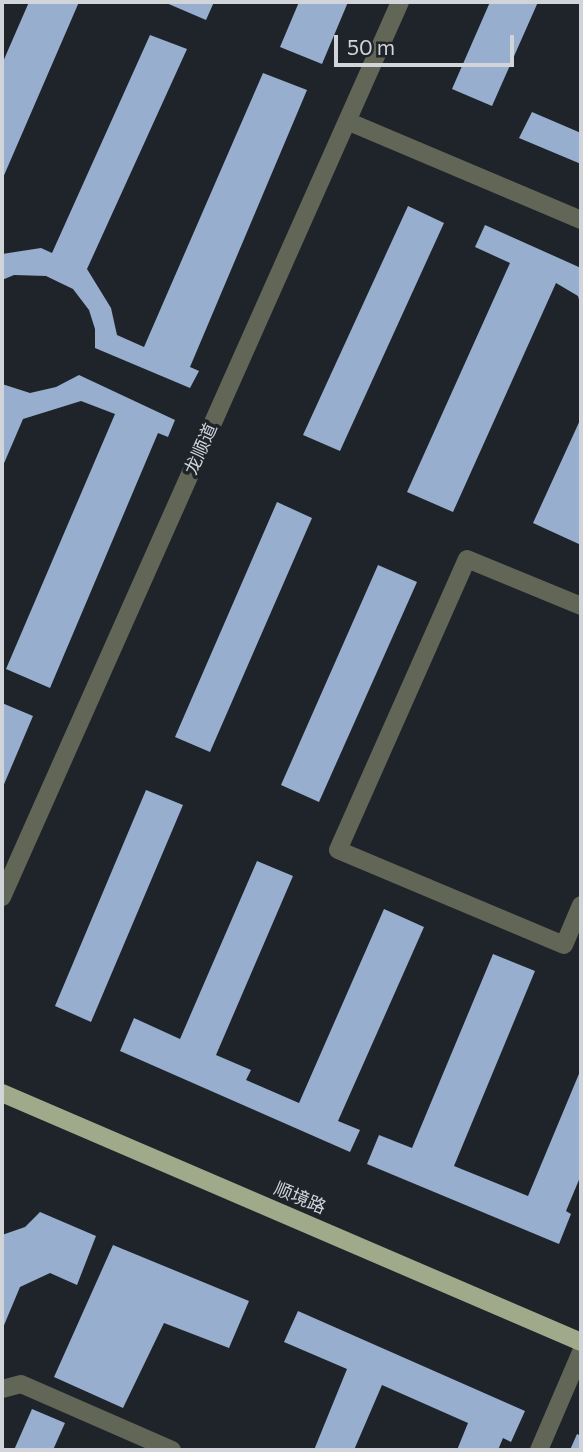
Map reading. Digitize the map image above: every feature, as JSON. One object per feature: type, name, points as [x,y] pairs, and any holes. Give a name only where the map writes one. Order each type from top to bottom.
[{"type":"main road","name":"顺境路","points":[[2,1093],[581,1342]]},
{"type":"street","name":"龙顺道","points":[[2,897],[400,2]]},
{"type":"street","points":[[347,121],[581,220]]},
{"type":"street","points":[[581,606],[467,559],[338,850],[564,945],[581,905]]},
{"type":"street","points":[[539,1450],[581,1352]]},
{"type":"street","points":[[2,1389],[21,1384],[172,1450]]},
{"type":"building","points":[[29,2],[79,2],[2,180],[2,64]]},
{"type":"building","points":[[164,2],[214,2],[206,20]]},
{"type":"building","points":[[299,2],[348,2],[322,64],[280,47]]},
{"type":"building","points":[[490,2],[538,2],[492,106],[452,89]]},
{"type":"building","points":[[150,35],[187,49],[87,269],[111,308],[117,335],[144,347],[263,73],[307,90],[190,367],[199,371],[190,388],[95,348],[95,329],[89,310],[73,289],[46,276],[14,275],[2,280],[2,254],[41,248],[52,253]]},
{"type":"building","points":[[532,112],[581,133],[581,164],[519,138]]},
{"type":"building","points":[[408,206],[444,223],[340,451],[303,435]]},
{"type":"building","points":[[485,225],[581,268],[581,307],[578,296],[556,283],[453,512],[407,492],[510,263],[475,247]]},
{"type":"building","points":[[79,375],[175,420],[168,437],[158,433],[50,688],[6,669],[115,414],[81,401],[23,419],[2,468],[2,384],[30,393],[56,387]]},
{"type":"building","points":[[581,418],[581,545],[533,523]]},
{"type":"building","points":[[277,502],[312,518],[210,752],[175,737]]},
{"type":"building","points":[[378,565],[417,582],[319,802],[281,785]]},
{"type":"building","points":[[2,703],[33,716],[2,789]]},
{"type":"building","points":[[146,790],[183,805],[91,1022],[55,1006]]},
{"type":"building","points":[[257,861],[293,876],[216,1055],[251,1070],[246,1080],[299,1103],[384,909],[424,927],[338,1121],[360,1130],[350,1152],[120,1051],[134,1018],[180,1039]]},
{"type":"building","points":[[493,954],[535,971],[454,1166],[528,1196],[581,1069],[581,1175],[566,1211],[571,1214],[559,1244],[367,1164],[379,1135],[412,1148]]},
{"type":"building","points":[[40,1212],[96,1236],[77,1285],[50,1273],[20,1287],[2,1330],[2,1235],[25,1227]]},
{"type":"building","points":[[113,1245],[249,1301],[229,1348],[164,1323],[123,1408],[54,1377]]},
{"type":"building","points":[[298,1311],[525,1411],[511,1442],[503,1438],[498,1450],[457,1450],[468,1423],[382,1385],[354,1450],[314,1450],[347,1369],[284,1342]]},
{"type":"building","points":[[32,1409],[65,1423],[53,1450],[14,1450]]},
{"type":"building","points":[[577,1434],[581,1436],[581,1450],[570,1450]]}]
